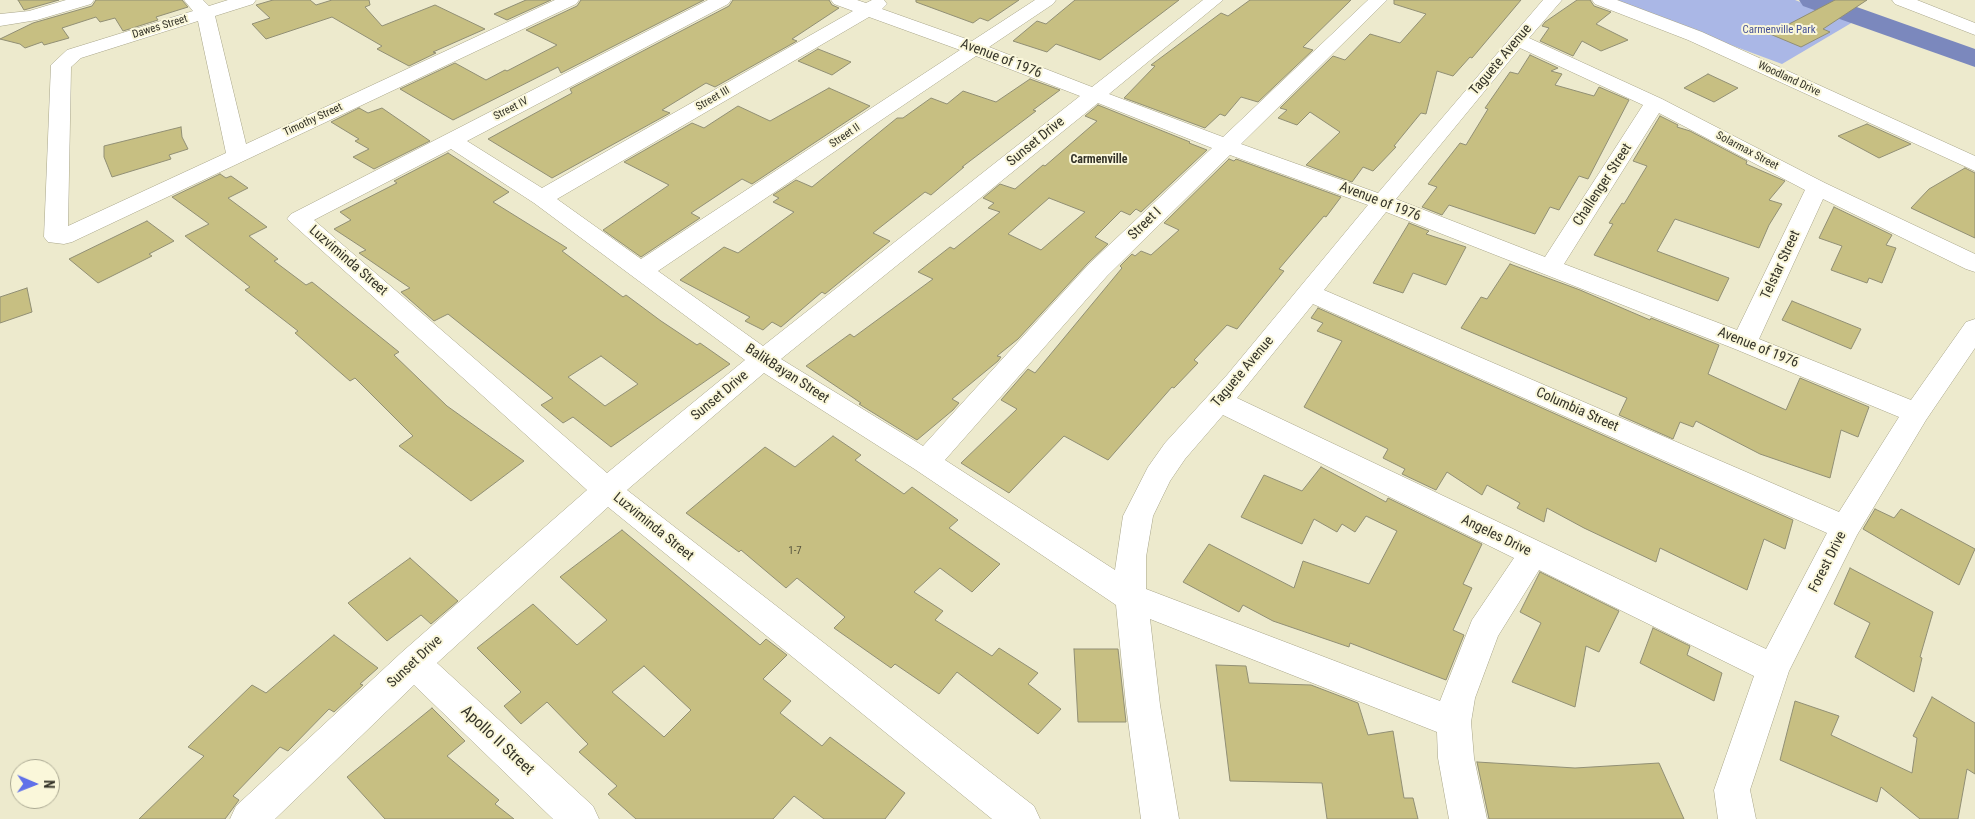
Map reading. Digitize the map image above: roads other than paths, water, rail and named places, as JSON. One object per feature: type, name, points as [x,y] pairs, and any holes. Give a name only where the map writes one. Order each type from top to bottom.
[{"type":"street","points":[[3,20],[31,16],[85,0]]},
{"type":"street","name":"Dawes Street","points":[[56,237],[61,65],[74,54],[199,6],[247,0]]},
{"type":"street","name":"Timothy Street","points":[[56,237],[64,237],[570,0]]},
{"type":"street","name":"Street IV","points":[[299,218],[722,0]]},
{"type":"street","name":"Avenue of 1976","points":[[840,0],[876,5],[976,49],[1226,146],[1382,202],[1550,267],[1916,413]]},
{"type":"street","name":"Street II","points":[[642,270],[1047,0]]},
{"type":"street","name":"Sunset Drive","points":[[249,819],[414,663],[607,490],[763,360],[1214,0]]},
{"type":"street","name":"Street I","points":[[926,462],[1098,270],[1378,0]]},
{"type":"street","name":"Taguete Avenue","points":[[1160,819],[1130,597],[1132,557],[1138,516],[1158,475],[1175,451],[1309,293],[1517,40],[1553,0]]},
{"type":"street","name":"Woodland Drive","points":[[1601,0],[1695,36],[1975,164]]},
{"type":"street","points":[[1901,0],[1925,3],[1975,29]]},
{"type":"street","name":"Street III","points":[[542,198],[876,5]]},
{"type":"street","points":[[199,6],[238,156]]},
{"type":"street","name":"Solarmax Street","points":[[1517,40],[1655,103],[1817,188],[1975,264]]},
{"type":"street","name":"Challenger Street","points":[[1550,267],[1655,103]]},
{"type":"street","name":"BalikBayan Street","points":[[451,140],[542,198],[763,360],[926,462],[1130,597],[1454,722]]},
{"type":"street","name":"Telstar Street","points":[[1744,343],[1817,188]]},
{"type":"street","name":"Luzviminda Street","points":[[299,218],[607,490],[1021,819]]},
{"type":"street","name":"Columbia Street","points":[[1309,293],[1845,528]]},
{"type":"street","name":"Forest Drive","points":[[1737,819],[1732,790],[1773,669],[1845,528],[1916,413],[1975,328]]},
{"type":"street","name":"Angeles Drive","points":[[1219,401],[1773,669]]},
{"type":"street","points":[[1468,819],[1456,758],[1454,722],[1458,698],[1484,630],[1533,554]]},
{"type":"street","name":"Apollo II Street","points":[[414,663],[580,819]]},
{"type":"waterway","points":[[1812,0],[1975,59]]},
{"type":"district","name":"Carmenville","points":[[1099,160]]},
{"type":"park label","name":"Carmenville Park","points":[[1779,30]]}]
